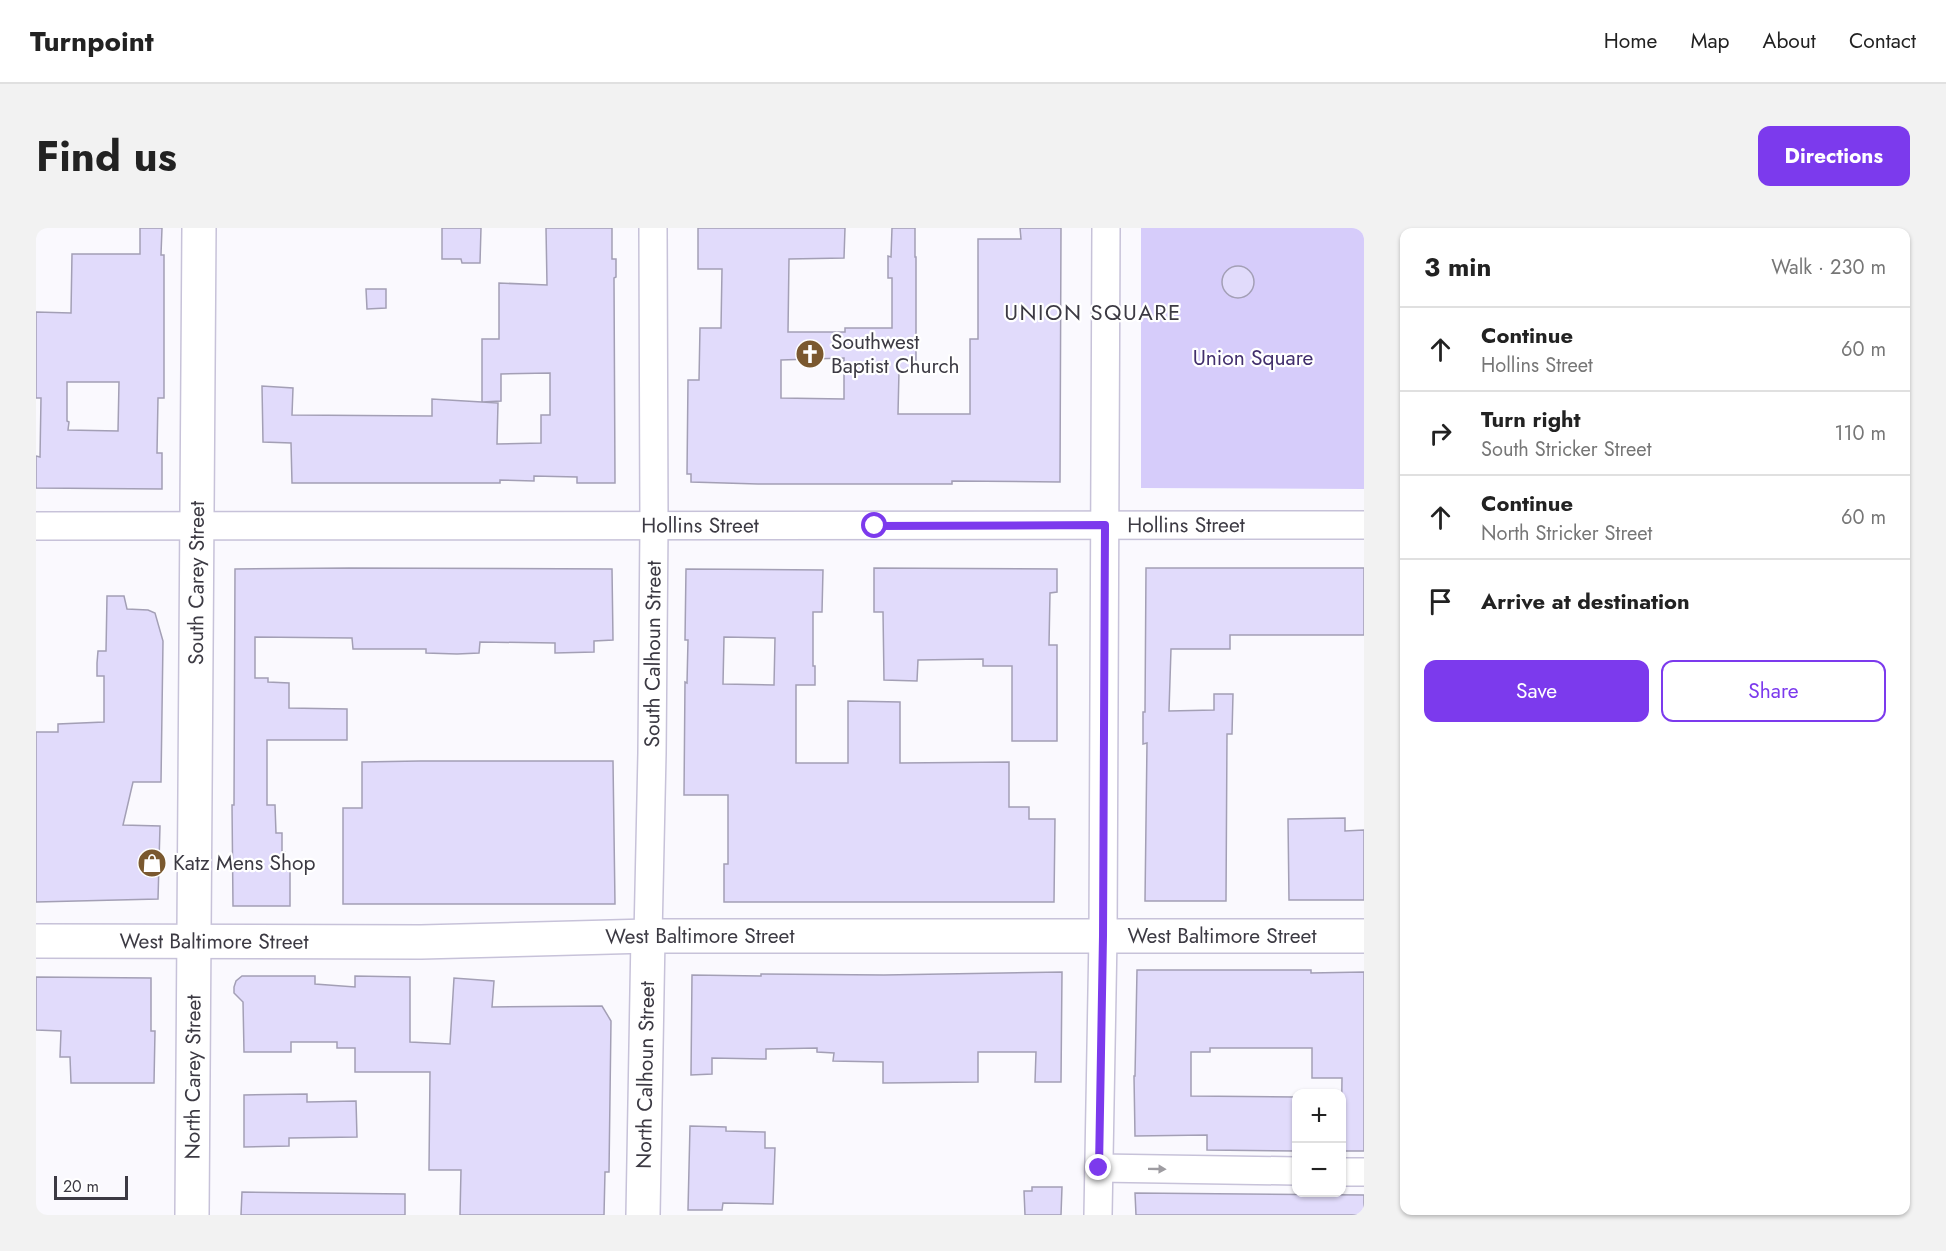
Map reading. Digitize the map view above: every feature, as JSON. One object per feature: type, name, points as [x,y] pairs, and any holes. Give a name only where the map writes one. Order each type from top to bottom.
[{"type":"main road","name":"South Carey Street","points":[[195,940],[199,228]]},
{"type":"main road","name":"West Baltimore Street","points":[[36,941],[421,942],[648,936],[1364,936]]},
{"type":"main road","name":"North Calhoun Street","points":[[643,1215],[648,936]]},
{"type":"main road","name":"North Carey Street","points":[[192,1215],[195,940]]},
{"type":"street","name":"South Calhoun Street","points":[[648,936],[654,526],[652,228]]},
{"type":"street","points":[[1098,1215],[1103,936],[1106,228]]},
{"type":"street","name":"Hollins Street","points":[[36,526],[1364,525]]},
{"type":"street","points":[[1099,1168],[1292,1171]]},
{"type":"street","points":[[1346,1172],[1364,1172]]},
{"type":"green space","name":"Union Square","points":[[1141,228],[1364,228],[1364,489],[1141,488]]},
{"type":"building","points":[[140,228],[162,228],[164,398],[158,398],[157,453],[162,453],[162,489],[36,488],[36,456],[40,457],[41,398],[36,398],[36,312],[71,313],[72,254],[140,254]],"holes":[[[67,382],[119,382],[118,431],[68,430]]]},
{"type":"building","points":[[442,228],[481,228],[480,263],[462,263],[461,259],[442,259]]},
{"type":"building","points":[[546,228],[612,228],[612,259],[616,259],[616,277],[614,278],[615,483],[577,483],[577,477],[534,476],[534,481],[500,480],[500,483],[292,483],[291,443],[263,442],[262,386],[293,388],[292,415],[432,416],[432,399],[498,403],[497,444],[541,443],[541,415],[550,415],[550,373],[501,374],[501,401],[482,402],[482,339],[499,339],[499,283],[547,285]]},
{"type":"building","points":[[698,228],[845,228],[844,258],[789,259],[788,332],[845,332],[845,328],[892,328],[892,278],[888,278],[888,256],[891,257],[892,228],[915,228],[916,371],[899,371],[898,414],[970,414],[970,339],[978,339],[978,239],[1021,239],[1020,228],[1061,228],[1060,482],[758,484],[691,482],[691,474],[687,474],[688,380],[699,380],[700,328],[721,328],[722,269],[698,269]],"holes":[[[844,358],[844,399],[781,398],[781,360]]]},
{"type":"building","points":[[1238,266],[1249,271],[1254,282],[1249,293],[1238,298],[1227,293],[1222,282],[1227,271]]},
{"type":"building","points":[[366,289],[386,289],[386,308],[367,309]]},
{"type":"building","points":[[874,568],[1057,569],[1057,592],[1050,593],[1049,645],[1057,645],[1057,741],[1012,741],[1012,666],[983,666],[983,659],[918,660],[917,681],[884,680],[883,612],[874,612]]},
{"type":"building","points":[[1146,568],[1364,568],[1364,635],[1230,635],[1230,649],[1171,649],[1169,711],[1214,710],[1214,694],[1233,694],[1232,734],[1227,734],[1226,901],[1145,901],[1147,743],[1143,744],[1143,712],[1145,712]]},
{"type":"building","points":[[235,569],[612,569],[613,640],[594,641],[594,652],[555,653],[555,643],[480,642],[479,653],[457,654],[426,653],[426,649],[353,649],[352,638],[255,637],[255,678],[268,678],[268,682],[289,683],[289,708],[347,709],[347,740],[267,740],[267,805],[275,805],[276,833],[282,833],[282,852],[285,852],[286,867],[290,867],[290,906],[233,906]]},
{"type":"building","points":[[686,569],[823,570],[822,612],[813,612],[815,685],[796,685],[796,763],[848,763],[848,701],[900,702],[900,763],[1009,762],[1009,807],[1029,807],[1029,819],[1055,819],[1054,902],[724,902],[724,864],[728,864],[728,795],[684,795],[685,682],[687,683],[688,640],[685,640]],"holes":[[[724,637],[775,638],[774,685],[723,684]]]},
{"type":"building","points":[[107,596],[124,596],[127,609],[148,610],[155,613],[163,641],[161,782],[133,782],[123,825],[160,826],[158,899],[36,902],[36,732],[58,732],[58,724],[104,722],[104,676],[97,676],[97,663],[98,651],[106,651]]},
{"type":"building","points":[[613,761],[615,904],[343,904],[343,808],[362,808],[362,762]]},
{"type":"building","points":[[1345,818],[1345,831],[1364,830],[1364,900],[1289,900],[1288,819]]},
{"type":"building","points":[[1137,970],[1364,972],[1364,1151],[1346,1151],[1346,1089],[1342,1089],[1342,1078],[1312,1078],[1312,1048],[1210,1048],[1210,1052],[1191,1052],[1191,1096],[1292,1097],[1292,1151],[1207,1150],[1207,1135],[1135,1136]]},
{"type":"building","points":[[1062,972],[1061,1082],[1035,1082],[1036,1052],[978,1052],[978,1082],[883,1083],[883,1062],[833,1061],[834,1053],[817,1052],[817,1048],[766,1049],[766,1059],[712,1058],[712,1074],[691,1075],[692,975]]},
{"type":"building","points":[[242,976],[315,976],[315,984],[355,987],[355,976],[410,977],[410,1042],[450,1044],[454,978],[494,981],[492,1007],[602,1006],[611,1021],[609,1172],[605,1172],[604,1215],[460,1215],[461,1170],[429,1170],[430,1072],[355,1072],[355,1048],[337,1048],[337,1042],[291,1042],[291,1052],[244,1052],[243,1002],[234,993],[236,981]]},
{"type":"building","points":[[36,977],[151,978],[151,1031],[155,1031],[154,1083],[71,1083],[70,1057],[60,1057],[61,1031],[36,1030]]},
{"type":"building","points":[[307,1094],[307,1102],[356,1101],[357,1137],[289,1138],[289,1146],[244,1147],[244,1095]]},
{"type":"building","points":[[690,1126],[726,1127],[726,1131],[765,1132],[765,1148],[775,1148],[773,1204],[723,1203],[722,1210],[688,1210]]},
{"type":"building","points":[[1032,1187],[1062,1187],[1061,1215],[1025,1215],[1024,1191],[1032,1191]]},
{"type":"building","points":[[242,1192],[405,1194],[405,1215],[241,1215]]},
{"type":"building","points":[[1135,1193],[1292,1194],[1292,1197],[1364,1195],[1364,1215],[1136,1215]]},
{"type":"place","name":"Southwest Baptist Church","points":[[810,354]]},
{"type":"place","name":"Katz Mens Shop","points":[[152,863]]},
{"type":"district","name":"UNION SQUARE","points":[[1093,312]]},
{"type":"route","points":[[875,526],[1105,525],[1103,936],[1099,1168]]}]
